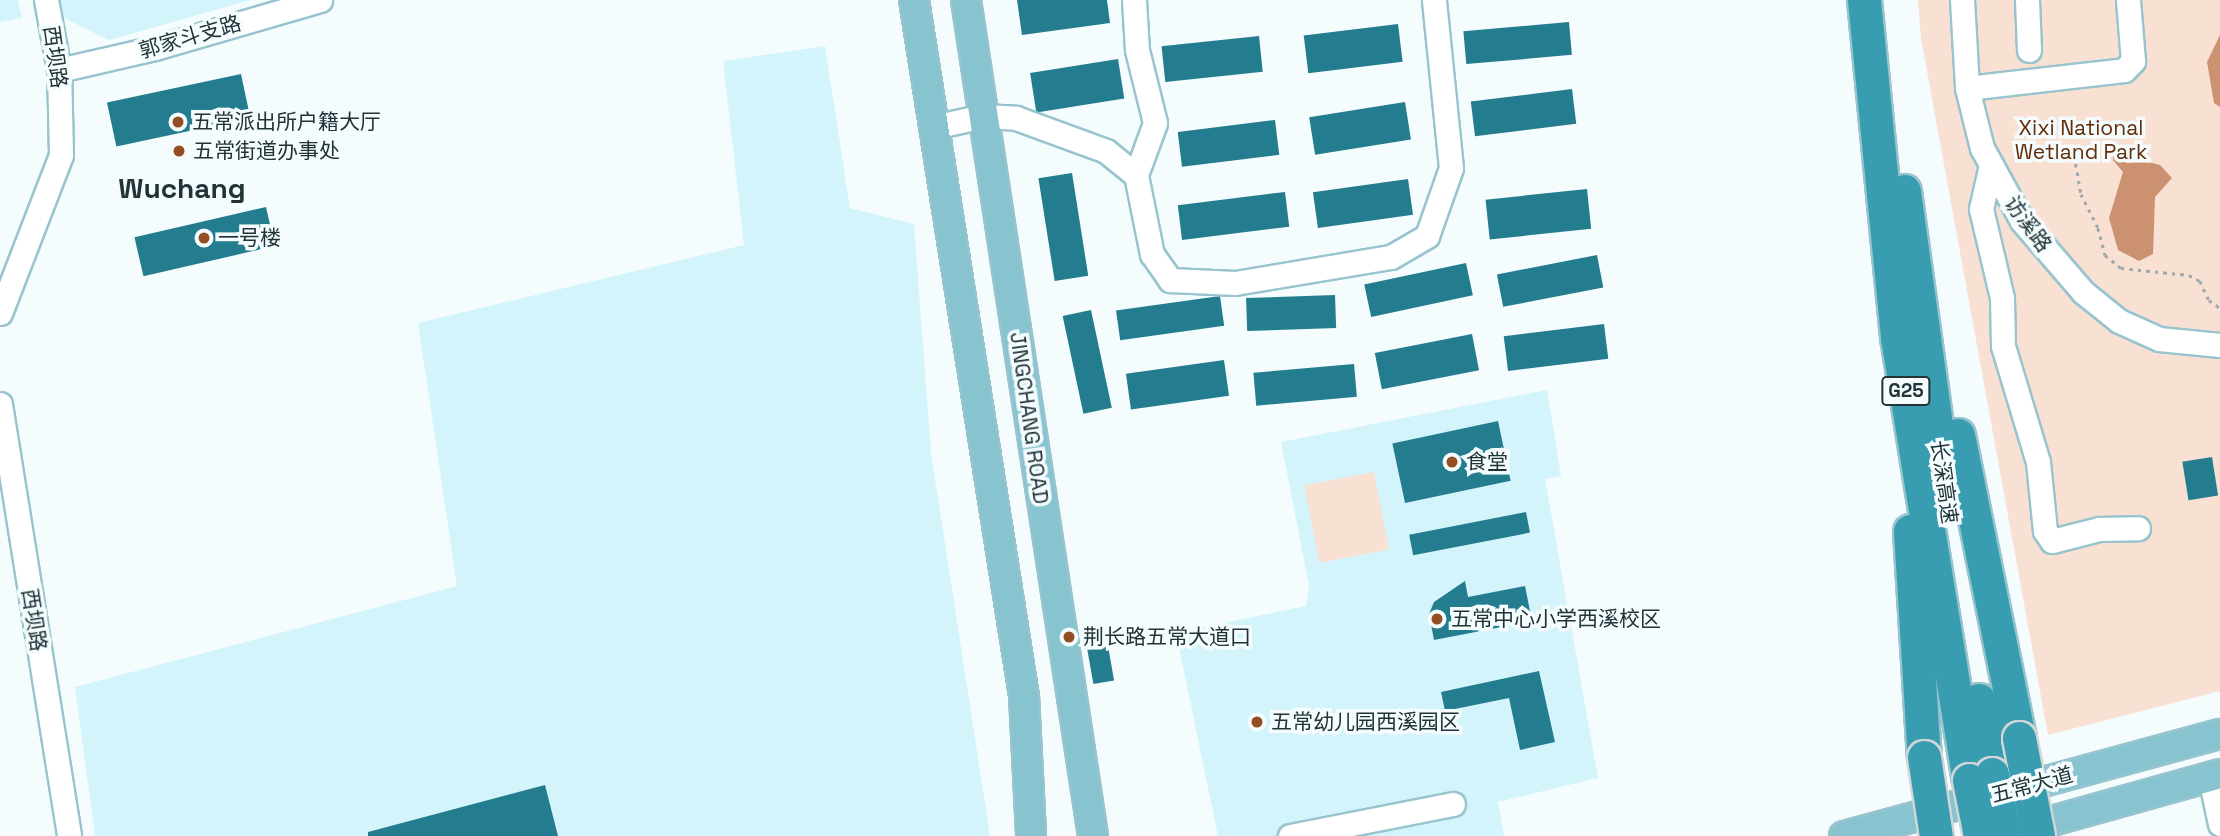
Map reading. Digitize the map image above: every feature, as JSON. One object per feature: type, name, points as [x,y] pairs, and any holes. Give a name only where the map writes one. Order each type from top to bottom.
[{"type":"highway","name":"长深高速","points":[[1864,0],[1897,337],[1981,777],[2002,836]]},
{"type":"highway","name":"长深高速","points":[[1886,0],[1896,128],[1957,575],[1981,777],[1980,836]]},
{"type":"highway","points":[[1896,128],[2038,836]]},
{"type":"highway","points":[[1897,337],[1924,757],[1936,836]]},
{"type":"main road","points":[[914,0],[934,127],[947,187],[1024,696],[1031,836]]},
{"type":"main road","name":"JINGCHANG ROAD","points":[[966,0],[1093,836]]},
{"type":"main road","name":"五常大道","points":[[1844,836],[2220,734]]},
{"type":"main road","name":"五常大道","points":[[2002,836],[2215,775]]},
{"type":"street","name":"西坝路","points":[[0,313],[61,155],[59,70],[46,0]]},
{"type":"street","name":"郭家斗支路","points":[[59,70],[155,48],[320,0]]},
{"type":"street","points":[[1134,0],[1138,50],[1155,123],[1136,175],[1152,254],[1171,280],[1235,283],[1391,257],[1427,236],[1451,168],[1434,0]]},
{"type":"street","name":"访溪路","points":[[1962,0],[1968,88],[1990,169],[2049,254],[2119,321],[2160,339],[2220,345]]},
{"type":"street","points":[[2027,0],[2029,50]]},
{"type":"street","points":[[1968,88],[2124,71],[2133,61],[2128,0]]},
{"type":"street","points":[[934,127],[984,116],[1055,130],[1106,151],[1136,175]]},
{"type":"street","points":[[1990,169],[1982,209],[2002,298],[2003,346],[2038,462],[2045,531],[2052,541],[2099,529],[2138,528]]},
{"type":"street","name":"西坝路","points":[[0,404],[68,836]]},
{"type":"street","points":[[2215,775],[2220,824]]},
{"type":"street","points":[[1290,836],[1453,804]]},
{"type":"path","points":[[2073,147],[2077,181],[2105,255],[2120,268],[2189,275],[2200,281],[2209,300],[2220,308]]},
{"type":"shaded area","points":[[0,0],[18,0],[22,18],[0,22]]},
{"type":"shaded area","points":[[58,0],[251,0],[109,40],[62,17]]},
{"type":"shaded area","points":[[2220,35],[2220,107],[2214,103],[2207,62]]},
{"type":"shaded area","points":[[825,46],[850,208],[914,224],[931,453],[990,836],[95,836],[75,687],[457,586],[418,323],[744,245],[723,61]]},
{"type":"shaded area","points":[[2125,146],[2141,160],[2160,165],[2172,178],[2155,197],[2153,254],[2139,261],[2118,250],[2109,218],[2123,172],[2113,160],[2113,149]]},
{"type":"shaded area","name":"五常中心小学西溪校区","points":[[1547,390],[1561,476],[1545,479],[1598,778],[1498,802],[1504,836],[1218,836],[1176,633],[1306,606],[1309,586],[1281,442]]},
{"type":"green space","name":"Xixi National Wetland Park","points":[[1918,0],[2220,0],[2220,691],[2048,735],[1921,38]]},
{"type":"green space","points":[[1374,472],[1389,550],[1319,563],[1304,486]]},
{"type":"building","points":[[1017,0],[1107,0],[1110,23],[1022,35]]},
{"type":"building","points":[[1569,22],[1572,55],[1466,64],[1463,31]]},
{"type":"building","points":[[1398,24],[1403,62],[1308,73],[1304,36]]},
{"type":"building","points":[[1259,36],[1263,72],[1165,82],[1162,46]]},
{"type":"building","points":[[1118,59],[1124,99],[1036,112],[1030,73]]},
{"type":"building","points":[[241,74],[250,118],[116,147],[107,102]]},
{"type":"building","points":[[1572,89],[1576,124],[1475,136],[1471,101]]},
{"type":"building","points":[[1405,102],[1411,140],[1315,155],[1309,117]]},
{"type":"building","points":[[1275,120],[1279,155],[1182,167],[1178,132]]},
{"type":"building","points":[[1072,173],[1088,276],[1055,281],[1038,178]]},
{"type":"building","points":[[1408,179],[1413,215],[1318,228],[1313,192]]},
{"type":"building","points":[[1587,189],[1591,229],[1490,239],[1486,200]]},
{"type":"building","points":[[1285,192],[1289,227],[1182,240],[1178,205]]},
{"type":"building","name":"一号楼","points":[[266,207],[275,246],[143,276],[134,237]]},
{"type":"building","points":[[1597,255],[1603,287],[1503,307],[1497,274]]},
{"type":"building","points":[[1466,263],[1473,295],[1371,317],[1364,285]]},
{"type":"building","points":[[1335,295],[1336,328],[1247,331],[1246,298]]},
{"type":"building","points":[[1220,296],[1224,326],[1120,340],[1116,311]]},
{"type":"building","points":[[1091,310],[1112,408],[1083,414],[1063,316]]},
{"type":"building","points":[[1604,324],[1608,359],[1508,371],[1504,336]]},
{"type":"building","points":[[1472,334],[1479,370],[1382,389],[1375,353]]},
{"type":"building","points":[[1224,360],[1229,396],[1131,409],[1126,374]]},
{"type":"building","points":[[1354,364],[1357,397],[1256,406],[1253,373]]},
{"type":"building","name":"食堂","points":[[1498,421],[1511,481],[1405,503],[1392,443]]},
{"type":"building","points":[[2212,457],[2218,496],[2188,500],[2182,462]]},
{"type":"building","points":[[1526,512],[1530,533],[1413,555],[1409,535]]},
{"type":"building","points":[[1465,581],[1468,597],[1525,586],[1532,621],[1434,640],[1429,614],[1434,602]]},
{"type":"building","points":[[1108,646],[1114,680],[1093,684],[1087,650]]},
{"type":"building","points":[[1539,671],[1555,742],[1520,750],[1509,698],[1445,711],[1441,692]]},
{"type":"building","points":[[545,785],[558,836],[368,836],[368,832]]},
{"type":"place","name":"五常派出所户籍大厅","points":[[178,122]]},
{"type":"place","name":"五常街道办事处","points":[[179,151]]},
{"type":"place","name":"一号楼","points":[[204,238]]},
{"type":"place","name":"食堂","points":[[1452,462]]},
{"type":"place","name":"五常中心小学西溪校区","points":[[1437,619]]},
{"type":"place","name":"荆长路五常大道口","points":[[1069,637]]},
{"type":"place","name":"五常幼儿园西溪园区","points":[[1257,722]]},
{"type":"district","name":"Wuchang","points":[[182,188]]}]
